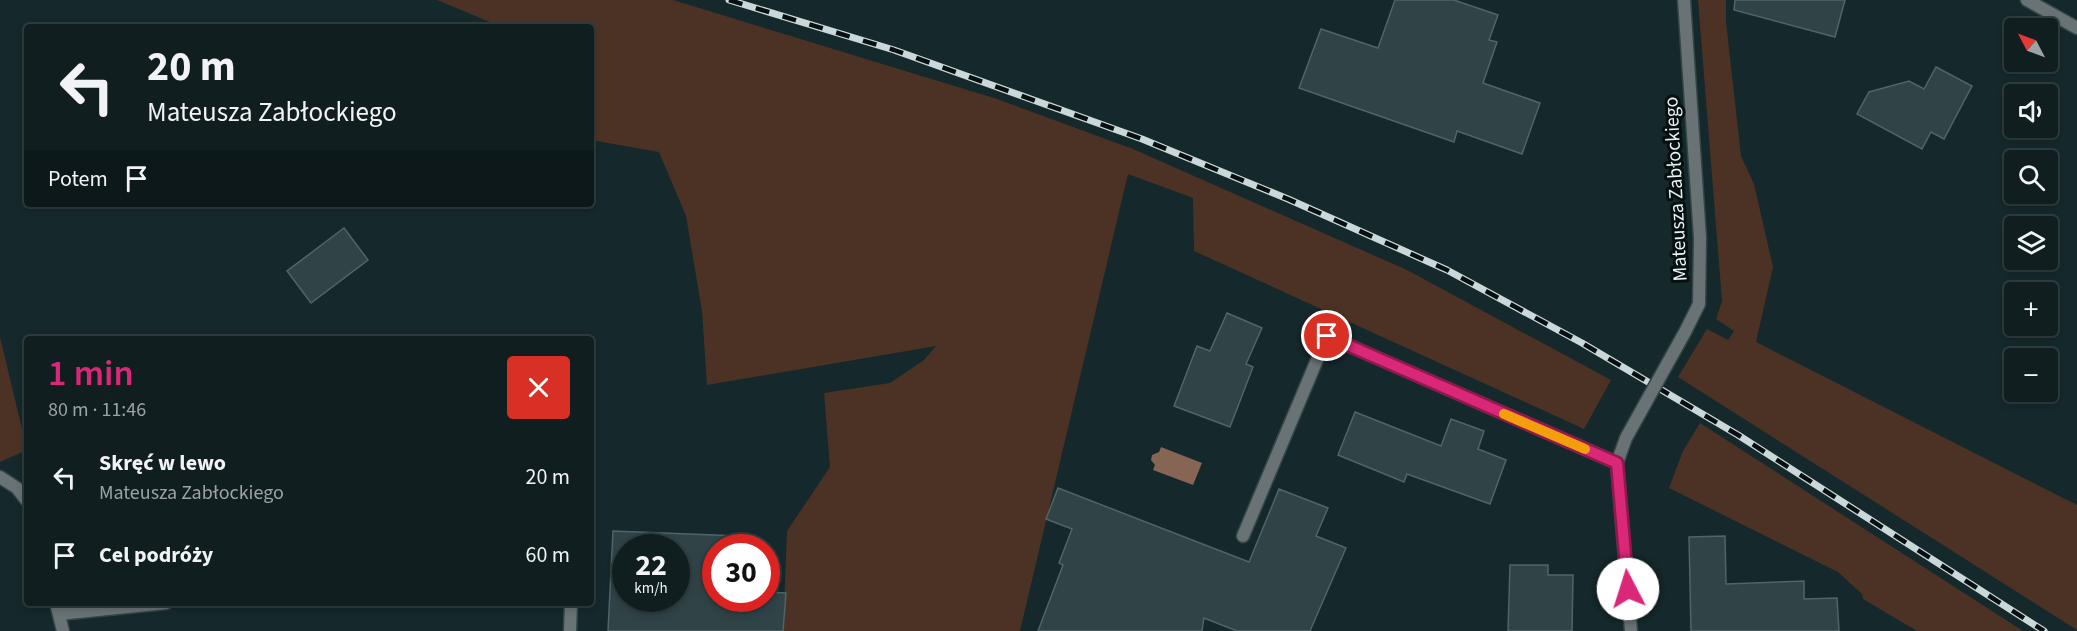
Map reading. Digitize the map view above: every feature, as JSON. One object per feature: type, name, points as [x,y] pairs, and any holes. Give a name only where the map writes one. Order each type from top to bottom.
[{"type":"street","name":"Mateusza Zabłockiego","points":[[1631,631],[1617,463],[1626,438],[1699,304],[1700,238],[1684,0]]},
{"type":"street","points":[[2027,0],[2077,28]]},
{"type":"street","points":[[1243,536],[1327,336],[1617,463]]},
{"type":"street","points":[[0,477],[17,488],[24,497]]},
{"type":"street","points":[[63,631],[58,609],[112,606]]},
{"type":"street","points":[[570,631],[571,606]]},
{"type":"shaded area","points":[[437,0],[673,0],[997,99],[1133,149],[1407,270],[1611,380],[1584,429],[1194,251],[1193,198],[1128,174],[1020,631],[783,631],[787,531],[830,467],[824,393],[890,383],[924,360],[936,346],[707,385],[702,311],[686,216],[659,152],[594,141],[594,24],[495,24]]},
{"type":"shaded area","points":[[1698,0],[1726,0],[1726,22],[1741,156],[1754,184],[1773,267],[1756,342],[2077,505],[2077,630],[1678,377],[1707,329],[1728,340],[1734,331],[1716,319],[1722,301]]},
{"type":"shaded area","points":[[0,337],[24,437],[24,451],[0,462]]},
{"type":"shaded area","points":[[1700,423],[2023,631],[1917,631],[1863,599],[1862,594],[1838,572],[1669,488],[1683,451]]},
{"type":"shaded area","points":[[1161,447],[1202,463],[1193,485],[1153,470],[1155,465],[1151,460],[1152,455],[1159,452]]},
{"type":"building","points":[[1395,0],[1454,0],[1498,15],[1489,40],[1497,42],[1483,83],[1540,103],[1522,154],[1457,131],[1454,142],[1299,88],[1321,29],[1378,48]]},
{"type":"building","points":[[1735,0],[1845,0],[1835,37],[1734,10]]},
{"type":"building","points":[[1936,67],[1972,86],[1944,139],[1931,132],[1922,149],[1857,114],[1869,92],[1909,81],[1924,89]]},
{"type":"building","points":[[344,228],[368,260],[311,303],[287,271]]},
{"type":"building","points":[[1227,313],[1262,328],[1246,364],[1253,367],[1230,427],[1174,406],[1197,346],[1210,351]]},
{"type":"building","points":[[1355,412],[1441,446],[1451,419],[1484,431],[1478,449],[1506,460],[1490,504],[1407,474],[1404,482],[1338,455]]},
{"type":"building","points":[[1058,488],[1249,562],[1279,489],[1328,508],[1316,536],[1346,548],[1310,631],[1237,631],[1204,618],[1202,631],[1038,631],[1063,565],[1059,563],[1072,529],[1046,519]]},
{"type":"building","points":[[613,531],[689,534],[613,534]]},
{"type":"building","points":[[690,534],[702,535],[702,612],[780,612],[780,593],[786,593],[783,631],[608,631],[612,551],[612,612],[690,612]]},
{"type":"building","points":[[1725,536],[1726,584],[1804,581],[1804,599],[1837,598],[1839,631],[1691,631],[1689,537]]},
{"type":"building","points":[[1510,565],[1548,565],[1548,575],[1573,575],[1572,631],[1508,631]]},
{"type":"railway","points":[[729,0],[894,50],[1142,139],[1288,199],[1447,270],[1582,343],[1738,435],[2044,631]]},
{"type":"slow traffic","points":[[1504,414],[1585,449]]},
{"type":"route","points":[[1327,336],[1617,463],[1628,589]]}]
